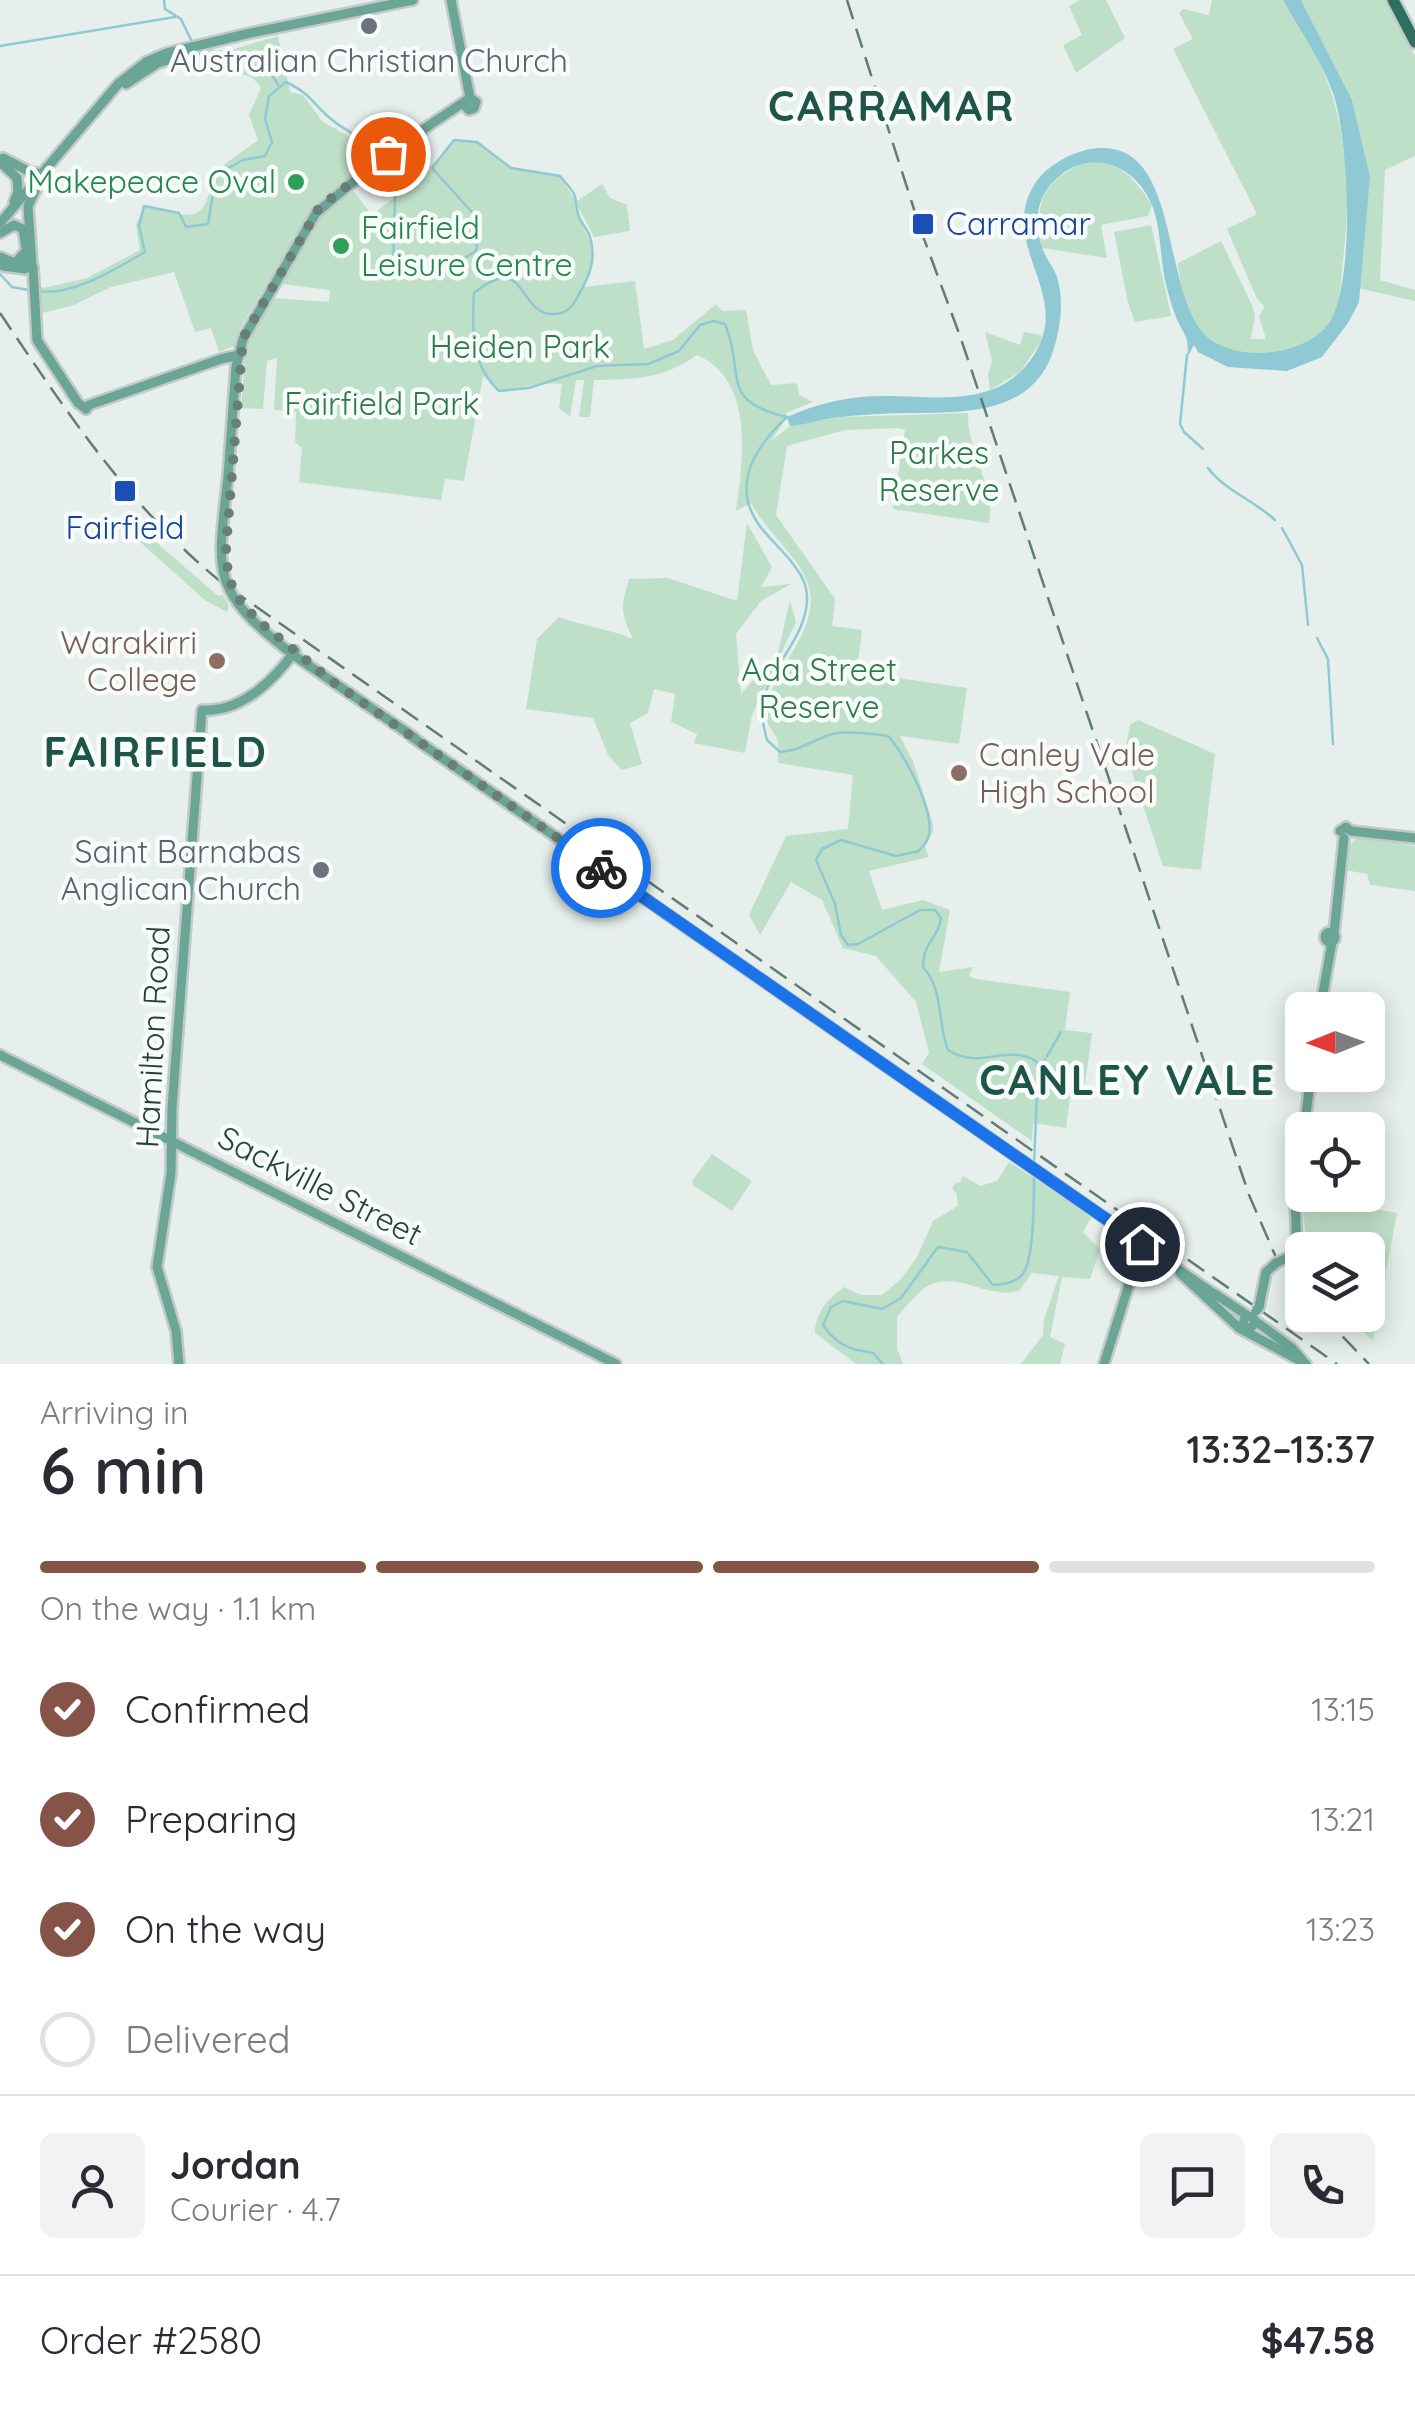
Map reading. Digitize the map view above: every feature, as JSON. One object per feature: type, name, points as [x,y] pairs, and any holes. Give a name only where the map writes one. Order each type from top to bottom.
[{"type":"highway","points":[[1397,0],[1415,28]]},
{"type":"highway","points":[[1397,0],[1415,42]]},
{"type":"main road","points":[[2,220],[123,79],[153,58],[413,0]]},
{"type":"main road","points":[[451,0],[467,101],[370,167],[316,212],[246,330],[240,356],[230,476],[226,548],[231,583],[252,615],[317,670],[1142,1244],[1215,1300],[1249,1335],[1305,1364]]},
{"type":"main road","points":[[0,233],[120,90],[146,69],[188,51]]},
{"type":"main road","points":[[0,160],[43,174]]},
{"type":"main road","points":[[0,160],[14,172],[18,184],[16,198],[2,220]]},
{"type":"main road","points":[[28,265],[28,206],[38,187]]},
{"type":"main road","points":[[0,233],[18,225],[24,231],[37,342],[78,403],[90,408],[220,359],[240,356]]},
{"type":"main road","points":[[0,260],[18,262],[25,254],[26,242]]},
{"type":"main road","points":[[0,260],[28,265]]},
{"type":"main road","name":"Hamilton Road","points":[[179,1364],[176,1332],[157,1268],[171,1172],[202,712],[233,706],[264,686],[293,652]]},
{"type":"main road","points":[[1323,992],[1348,834],[1415,838]]},
{"type":"main road","name":"Sackville Street","points":[[0,1055],[616,1364]]},
{"type":"main road","points":[[171,1172],[178,1152],[190,1148]]},
{"type":"main road","points":[[1104,1364],[1142,1244]]},
{"type":"main road","points":[[1252,1318],[1266,1272],[1285,1261]]},
{"type":"main road","points":[[1262,1292],[1285,1265]]},
{"type":"main road","points":[[1174,1267],[1215,1300],[1252,1318],[1316,1364]]},
{"type":"main road","points":[[1174,1267],[1215,1300]]},
{"type":"main road","points":[[1186,1280],[1200,1288]]},
{"type":"main road","points":[[1252,1318],[1268,1282]]},
{"type":"main road","points":[[1292,1348],[1305,1364]]},
{"type":"green space","points":[[1080,0],[1106,0],[1125,38],[1076,73],[1063,45],[1082,35],[1069,6]]},
{"type":"green space","points":[[1212,0],[1283,0],[1315,52],[1340,128],[1347,206],[1338,302],[1332,318],[1316,336],[1287,350],[1254,354],[1222,347],[1202,332],[1183,293],[1178,263],[1221,241],[1252,305],[1255,315],[1251,339],[1266,339],[1259,316],[1265,307],[1257,299],[1227,229],[1257,214],[1173,49],[1193,39],[1179,13],[1183,9],[1209,15]]},
{"type":"green space","points":[[1301,0],[1386,0],[1415,56],[1415,156],[1385,170],[1380,280],[1415,290],[1415,301],[1358,288],[1370,176],[1352,100]]},
{"type":"green space","points":[[278,36],[290,92],[303,95],[322,121],[355,140],[371,161],[314,205],[242,325],[234,346],[219,352],[211,328],[195,332],[174,272],[111,287],[74,305],[35,315],[33,282],[44,288],[87,278],[140,250],[136,225],[144,206],[185,215],[200,210],[206,203],[214,172],[258,140],[249,115],[261,88],[257,83],[245,75],[199,68],[191,64],[188,54],[211,49],[227,51]]},
{"type":"green space","points":[[454,140],[477,142],[511,168],[560,176],[576,202],[602,184],[610,198],[627,205],[630,231],[594,237],[576,203],[593,251],[584,287],[635,281],[644,349],[673,340],[716,304],[722,311],[746,310],[753,350],[771,385],[797,383],[799,395],[813,402],[786,413],[771,441],[790,426],[841,417],[968,413],[988,495],[989,523],[893,509],[905,430],[899,428],[845,430],[787,446],[776,515],[835,599],[832,626],[862,630],[857,672],[967,688],[959,744],[900,736],[913,761],[933,824],[925,847],[929,857],[869,871],[882,910],[923,900],[950,910],[939,972],[973,967],[969,976],[976,979],[1070,992],[1065,1030],[1092,1033],[1085,1084],[1072,1083],[1066,1128],[1033,1123],[1032,1141],[922,1064],[929,1053],[916,1002],[876,956],[843,948],[822,900],[791,882],[760,935],[749,915],[786,836],[848,829],[853,775],[778,763],[777,739],[766,711],[777,678],[804,630],[811,596],[802,570],[751,503],[736,511],[741,424],[729,383],[716,367],[697,355],[660,374],[594,380],[590,417],[579,417],[584,380],[576,380],[570,417],[559,408],[562,384],[499,391],[483,376],[464,481],[445,479],[441,500],[299,482],[302,448],[295,442],[296,412],[274,410],[277,358],[267,361],[263,409],[241,408],[246,347],[274,298],[329,302],[330,290],[282,284],[321,216],[353,191],[372,215],[432,168]]},
{"type":"green space","points":[[1087,161],[1118,168],[1152,205],[1148,216],[1101,225],[1107,258],[1042,248],[1039,217],[1045,194],[1060,177]]},
{"type":"green space","points":[[1151,225],[1171,316],[1135,322],[1114,232]]},
{"type":"green space","points":[[985,332],[1020,345],[1024,332],[1041,335],[1042,340],[1020,372],[990,390],[988,375],[992,361]]},
{"type":"green space","points":[[747,523],[772,567],[761,587],[791,584],[761,601],[736,634],[741,694],[778,652],[790,600],[796,622],[752,715],[745,753],[694,743],[697,734],[671,722],[675,694],[654,689],[648,713],[630,723],[642,764],[622,770],[608,755],[593,718],[526,709],[537,639],[559,617],[633,639],[623,609],[629,579],[668,578],[737,601]]},
{"type":"green space","points":[[139,530],[218,596],[223,595],[229,606],[227,612],[206,601],[130,533]]},
{"type":"green space","points":[[1138,720],[1215,754],[1201,870],[1163,866],[1125,751],[1130,725]]},
{"type":"green space","points":[[1359,836],[1415,846],[1415,891],[1370,885],[1367,874],[1345,870],[1348,846]]},
{"type":"green space","points":[[712,1154],[752,1181],[732,1211],[692,1181]]},
{"type":"green space","points":[[1009,1162],[1092,1216],[1083,1232],[1100,1250],[1090,1279],[1062,1277],[1050,1337],[1065,1344],[1060,1364],[1021,1364],[1043,1335],[1044,1319],[1059,1276],[1032,1273],[1019,1291],[1007,1293],[943,1281],[927,1286],[897,1317],[897,1349],[903,1364],[856,1364],[815,1333],[824,1306],[844,1287],[861,1295],[882,1295],[901,1279],[917,1257],[933,1221],[958,1206],[952,1189],[956,1182],[963,1176],[980,1186],[997,1181]]},
{"type":"green space","points":[[1303,1212],[1397,1213],[1385,1277],[1385,1232],[1305,1231]]},
{"type":"water","points":[[1283,0],[1301,0],[1352,100],[1370,176],[1359,302],[1322,357],[1287,371],[1228,367],[1198,352],[1194,345],[1187,358],[1187,340],[1165,280],[1152,205],[1134,179],[1110,164],[1096,162],[1068,170],[1048,187],[1040,204],[1038,231],[1057,277],[1061,311],[1055,345],[1044,371],[1027,389],[1007,401],[958,412],[851,416],[790,426],[787,417],[850,398],[969,395],[988,391],[1021,372],[1044,332],[1045,311],[1024,226],[1026,205],[1036,182],[1046,171],[1086,150],[1118,150],[1141,165],[1156,190],[1194,320],[1211,340],[1239,351],[1271,352],[1296,346],[1320,333],[1337,305],[1343,278],[1347,211],[1343,143],[1328,81]]},
{"type":"waterway","points":[[164,0],[165,9],[181,19],[192,42]]},
{"type":"waterway","points":[[0,46],[175,17]]},
{"type":"waterway","points":[[195,49],[208,66],[257,66],[278,85]]},
{"type":"waterway","points":[[37,291],[79,286],[145,252],[139,226],[144,206],[179,213],[186,227],[208,224],[216,175],[243,160],[265,156],[272,142],[265,119],[269,96],[286,82],[367,144],[377,156]]},
{"type":"waterway","points":[[381,163],[395,198],[393,270],[404,275],[436,272],[476,251],[480,221],[432,168],[454,140],[477,142],[511,168],[560,176],[574,194],[593,253],[588,275],[569,309],[555,314],[543,312],[513,281],[504,278],[491,281],[474,293],[473,333],[478,357],[499,391],[529,388],[597,366],[648,364],[679,351],[700,325],[713,321],[725,324],[743,394],[765,411],[787,417]]},
{"type":"waterway","points":[[0,274],[12,287],[29,290]]},
{"type":"waterway","points":[[1187,355],[1180,424],[1203,449]]},
{"type":"waterway","points":[[787,417],[765,440],[750,466],[747,480],[751,510],[797,569],[807,595],[800,627],[763,701],[767,740],[780,752],[837,733],[888,736],[902,756],[928,814],[928,838],[919,851],[896,856],[841,840],[822,849],[816,860],[835,904],[841,935],[848,945],[858,944],[920,910],[935,910],[941,918],[925,951],[923,967],[934,986],[948,1050],[971,1058],[1013,1055],[1036,1061],[1034,1164]]},
{"type":"waterway","points":[[1208,468],[1222,483],[1275,520]]},
{"type":"waterway","points":[[1282,528],[1302,565],[1308,625]]},
{"type":"waterway","points":[[1317,638],[1328,659],[1333,744]]},
{"type":"waterway","points":[[1047,1056],[1061,1032]]},
{"type":"waterway","points":[[1038,1069],[1045,1059]]},
{"type":"waterway","points":[[883,1364],[873,1353],[845,1345],[828,1332],[823,1325],[831,1307],[843,1301],[882,1309],[901,1298],[938,1247],[967,1252],[993,1285],[1016,1280],[1029,1256],[1034,1172]]},
{"type":"railway","points":[[847,0],[920,228],[960,336],[1249,1195],[1285,1273]]},
{"type":"railway","points":[[0,313],[128,490],[221,582],[1337,1364]]},
{"type":"railway","points":[[1338,1332],[1369,1364]]},
{"type":"way so far","points":[[388,154],[319,208],[243,338],[226,548],[228,575],[234,591],[252,615],[317,670],[601,868]]},
{"type":"place","name":"Australian Christian Church","points":[[369,26]]},
{"type":"place","name":"Makepeace Oval","points":[[296,182]]},
{"type":"place","name":"Carramar","points":[[923,224]]},
{"type":"place","name":"Fairfield Leisure Centre","points":[[341,246]]},
{"type":"place","name":"Fairfield","points":[[125,491]]},
{"type":"place","name":"Warakirri College","points":[[217,661]]},
{"type":"place","name":"Canley Vale High School","points":[[959,773]]},
{"type":"place","name":"Saint Barnabas Anglican Church","points":[[321,870]]},
{"type":"district","name":"CARRAMAR","points":[[892,106]]},
{"type":"district","name":"FAIRFIELD","points":[[156,752]]},
{"type":"district","name":"CANLEY VALE","points":[[1128,1080]]},
{"type":"route","points":[[601,868],[1142,1244]]},
{"type":"park label","name":"Heiden Park","points":[[520,347]]},
{"type":"park label","name":"Fairfield Park","points":[[382,404]]},
{"type":"park label","name":"Parkes Reserve","points":[[939,472]]},
{"type":"park label","name":"Ada Street Reserve","points":[[819,688]]}]
